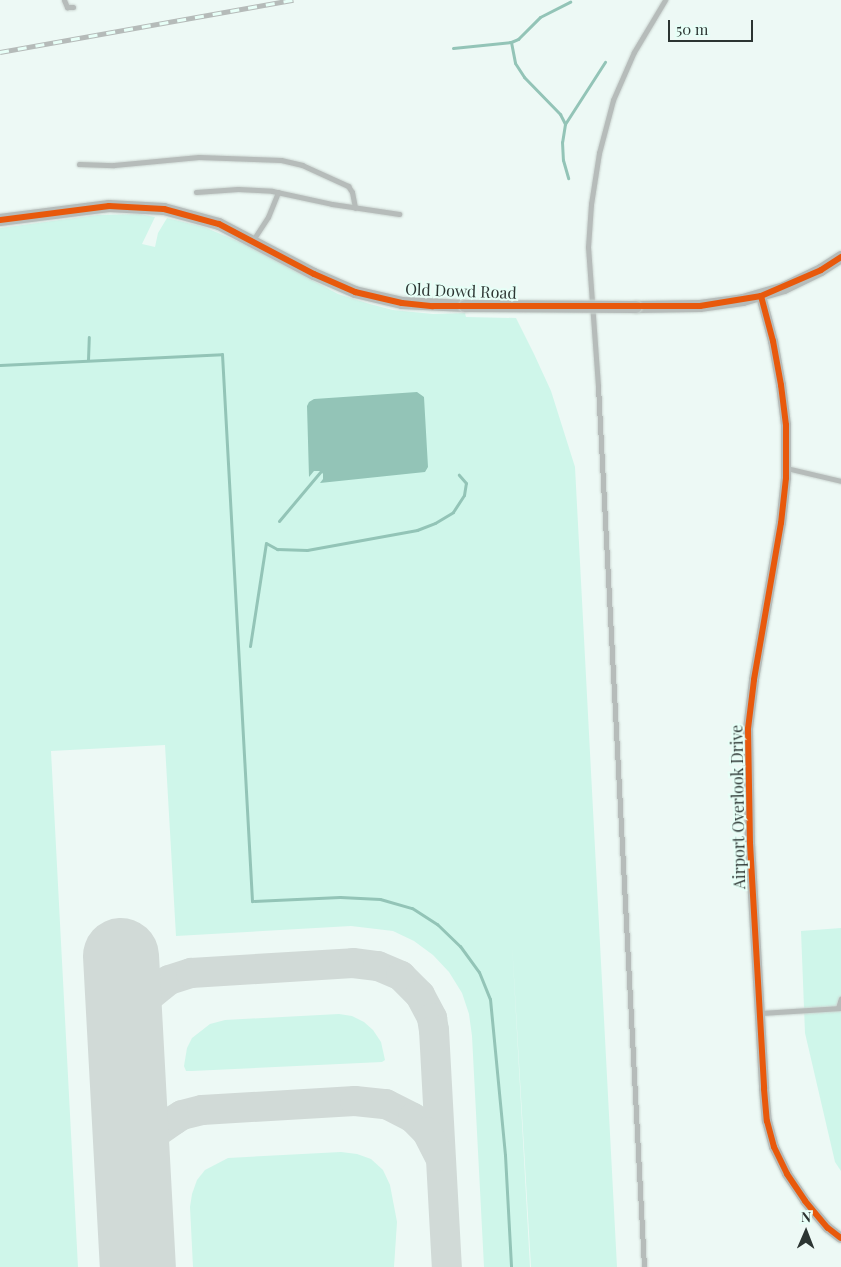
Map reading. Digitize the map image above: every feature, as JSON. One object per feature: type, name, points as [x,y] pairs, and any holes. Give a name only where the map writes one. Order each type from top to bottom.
[{"type":"street","name":"Old Dowd Road","points":[[0,220],[85,209],[133,206],[164,209],[219,224],[314,274],[355,292],[402,303],[465,306],[700,306],[761,296],[821,270],[841,257]]},
{"type":"street","name":"Airport Overlook Drive","points":[[761,296],[773,341],[786,425],[786,468],[781,523],[754,680],[748,729],[750,843],[764,1089],[767,1121],[774,1147],[787,1174],[804,1201],[841,1238]]},
{"type":"lane","points":[[64,0],[67,7],[73,7]]},
{"type":"lane","points":[[644,1267],[598,386],[588,247],[591,204],[599,153],[613,100],[634,52],[665,0]]},
{"type":"lane","points":[[79,164],[114,165],[199,157],[281,160],[302,165],[348,186],[352,192],[355,208]]},
{"type":"lane","points":[[196,192],[238,189],[278,192],[355,208],[399,214]]},
{"type":"lane","points":[[252,240],[268,217],[278,192]]},
{"type":"lane","points":[[786,468],[841,481]]},
{"type":"lane","points":[[761,1012],[839,1008],[841,998]]},
{"type":"shaded area","points":[[140,214],[155,217],[142,244],[155,247],[158,233],[167,218],[204,227],[249,246],[338,294],[370,304],[393,310],[433,314],[465,313],[466,317],[516,318],[551,391],[575,467],[617,1267],[531,1267],[512,943],[530,1267],[484,1267],[472,1036],[469,1014],[462,993],[449,972],[433,955],[414,941],[393,931],[351,926],[176,936],[165,745],[51,751],[78,1267],[0,1267],[0,228],[97,215]]},
{"type":"shaded area","points":[[417,392],[424,397],[428,467],[425,472],[320,483],[323,479],[321,471],[314,471],[309,477],[307,406],[309,402],[314,399]]},
{"type":"shaded area","points":[[841,928],[841,1171],[835,1162],[805,1033],[801,931]]},
{"type":"shaded area","points":[[339,1014],[352,1016],[364,1022],[373,1030],[381,1042],[385,1060],[382,1062],[192,1071],[186,1071],[184,1066],[187,1048],[192,1038],[210,1024],[225,1020]]},
{"type":"shaded area","points":[[341,1152],[357,1154],[371,1159],[383,1170],[390,1185],[397,1222],[394,1267],[193,1267],[190,1207],[197,1180],[205,1170],[228,1158]]},
{"type":"waterway","points":[[453,48],[511,42],[518,39],[540,17],[570,2]]},
{"type":"waterway","points":[[511,42],[515,63],[524,77],[560,114],[565,124],[562,142],[563,160],[568,178]]},
{"type":"waterway","points":[[565,124],[605,62]]},
{"type":"waterway","points":[[88,360],[89,337]]},
{"type":"waterway","points":[[0,365],[222,354],[252,901],[340,897],[380,899],[412,908],[437,924],[460,946],[479,972],[490,999],[505,1155],[511,1267]]},
{"type":"waterway","points":[[279,521],[321,471]]},
{"type":"waterway","points":[[250,646],[266,543],[277,549],[307,550],[417,530],[435,523],[453,512],[464,495],[466,483],[459,475]]},
{"type":"taxiway","points":[[126,1047],[130,1022],[143,1001],[169,980],[191,973],[353,963],[378,966],[401,976],[420,995],[432,1018],[434,1030],[447,1267]]},
{"type":"taxiway","points":[[134,1203],[138,1166],[149,1142],[157,1132],[182,1115],[202,1110],[355,1101],[386,1104],[413,1118],[427,1132],[439,1156]]},
{"type":"runway","points":[[121,956],[138,1267]]},
{"type":"railway","points":[[0,52],[293,0]]},
{"type":"cycle path","points":[[0,220],[109,206],[164,209],[219,224],[314,274],[355,292],[402,303],[433,306],[700,306],[761,296],[821,270],[841,257]]},
{"type":"cycle path","points":[[761,296],[773,341],[786,425],[786,478],[781,523],[754,680],[748,729],[750,843],[764,1089],[767,1121],[774,1147],[787,1174],[805,1201],[828,1228],[841,1238]]}]
